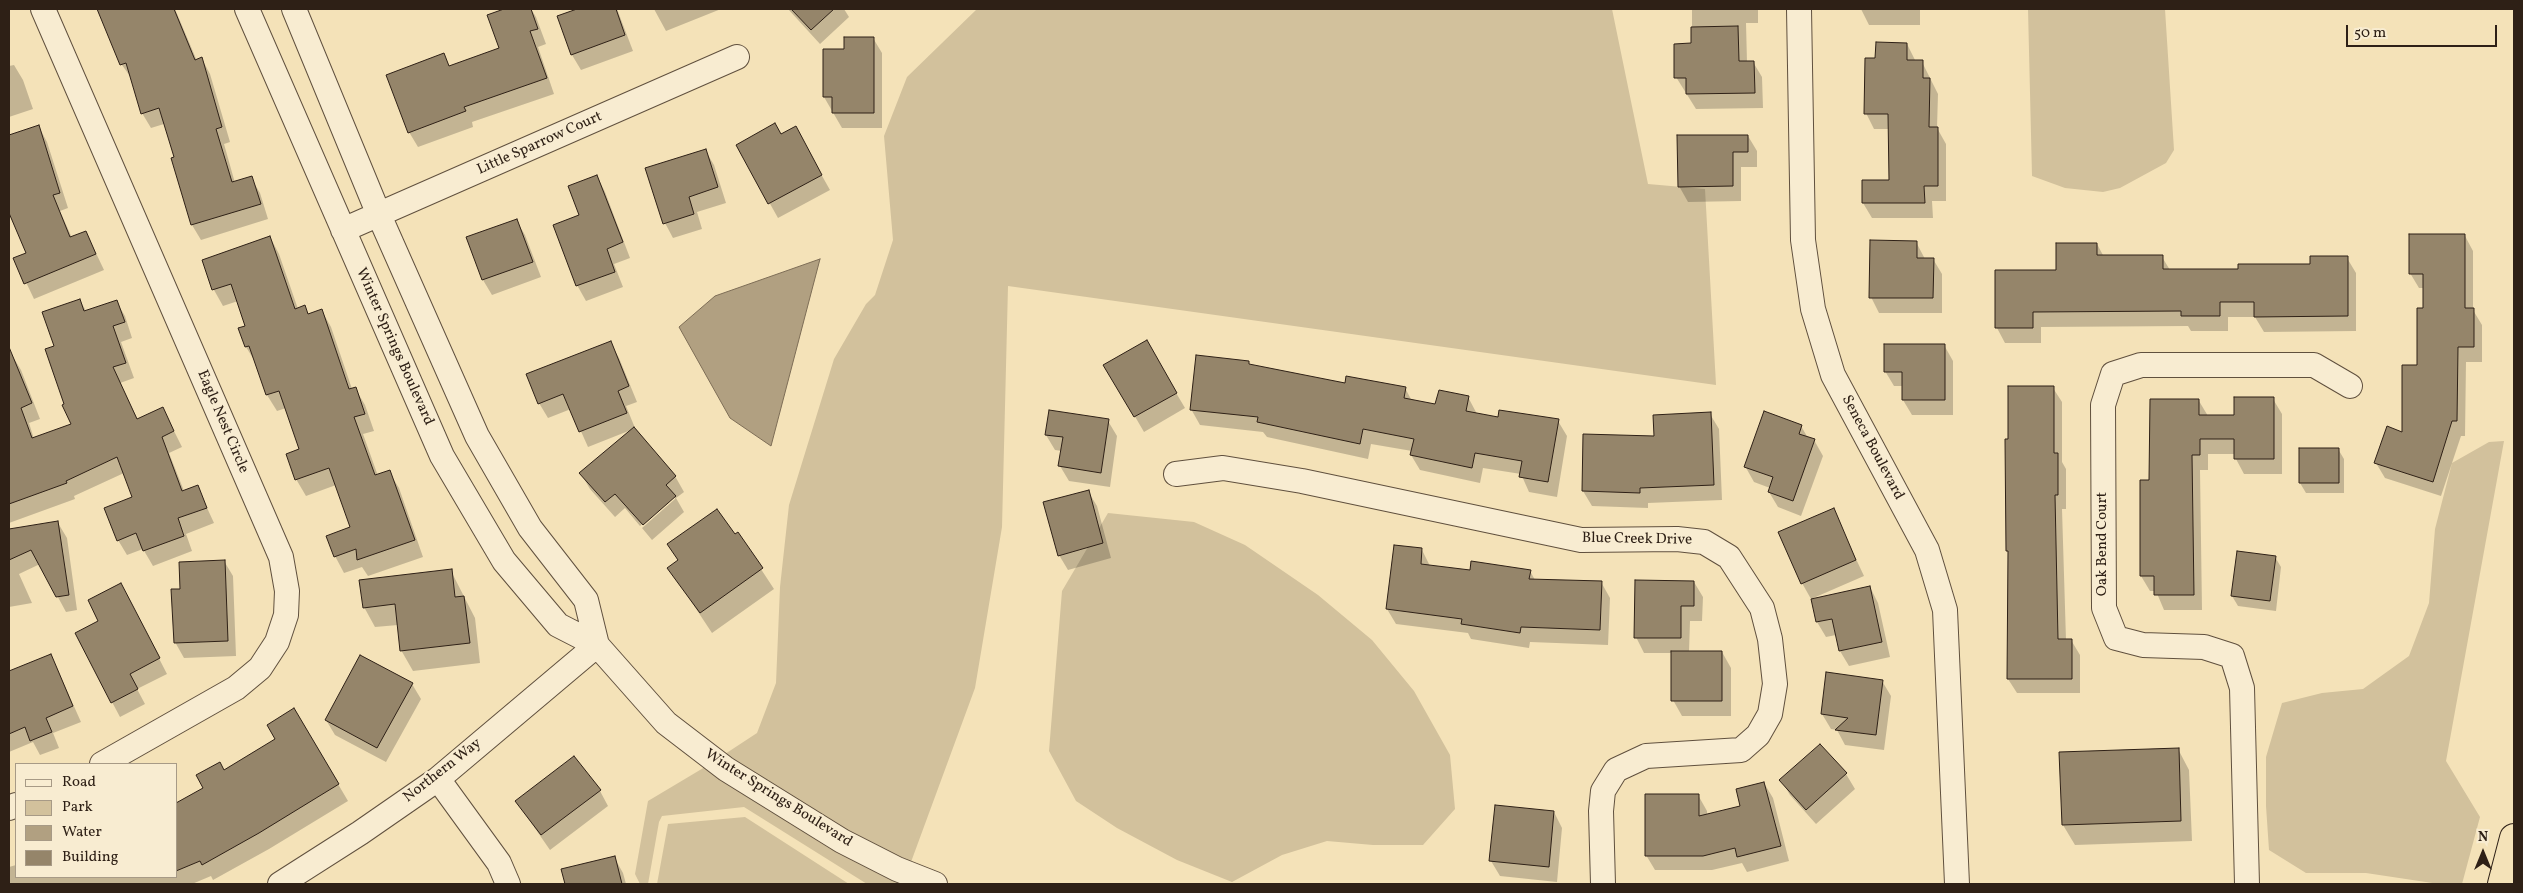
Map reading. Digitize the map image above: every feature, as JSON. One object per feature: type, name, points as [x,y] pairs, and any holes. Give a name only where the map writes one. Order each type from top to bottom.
[{"type":"highway","points":[[2502,884],[2514,838]]},
{"type":"street","name":"Eagle Nest Circle","points":[[43,9],[281,556],[287,591],[286,615],[277,642],[260,668],[236,688],[104,763]]},
{"type":"street","name":"Winter Springs Boulevard","points":[[247,9],[442,456],[504,561],[558,625],[597,645],[666,723],[726,769],[842,842],[897,869],[935,884]]},
{"type":"street","name":"Winter Springs Boulevard","points":[[294,9],[379,215],[477,436],[530,528],[586,600],[597,645]]},
{"type":"street","name":"Seneca Boulevard","points":[[1799,9],[1803,240],[1813,309],[1832,375],[1927,550],[1945,610],[1957,884]]},
{"type":"street","name":"Little Sparrow Court","points":[[342,230],[737,57]]},
{"type":"street","name":"Oak Bend Court","points":[[2247,884],[2242,688],[2232,656],[2204,647],[2143,646],[2116,638],[2104,608],[2103,405],[2113,374],[2141,365],[2314,364],[2350,386]]},
{"type":"street","name":"Blue Creek Drive","points":[[1176,474],[1223,468],[1302,481],[1546,534],[1599,540],[1677,539],[1704,542],[1729,556],[1762,608],[1768,632],[1775,684],[1770,714],[1758,735],[1741,750],[1646,756],[1616,770],[1603,791],[1601,811],[1603,884]]},
{"type":"street","name":"Northern Way","points":[[280,884],[360,833],[438,779],[597,645]]},
{"type":"street","points":[[438,779],[499,862],[508,884]]},
{"type":"green space","points":[[977,9],[1612,9],[1648,184],[1705,189],[1716,385],[1008,286],[1002,527],[975,688],[911,862],[847,831],[725,754],[757,733],[776,683],[780,587],[789,505],[834,359],[866,304],[875,295],[893,240],[884,136],[907,77]]},
{"type":"green space","points":[[2028,9],[2165,9],[2174,150],[2166,163],[2120,188],[2103,192],[2065,188],[2032,176]]},
{"type":"green space","points":[[2504,441],[2446,761],[2480,817],[2462,884],[2439,884],[2366,873],[2306,873],[2269,850],[2266,806],[2266,757],[2282,703],[2322,693],[2363,689],[2409,656],[2429,603],[2435,529],[2452,463],[2489,442]]},
{"type":"green space","points":[[1108,513],[1194,522],[1245,545],[1318,595],[1372,640],[1414,691],[1450,755],[1455,809],[1423,845],[1373,845],[1327,841],[1282,855],[1232,882],[1177,860],[1117,828],[1076,801],[1049,751],[1062,591]]},
{"type":"green space","points":[[705,767],[754,801],[829,848],[903,884],[867,884],[744,807],[662,816],[659,822],[648,884],[640,884],[635,874],[648,801]]},
{"type":"green space","points":[[745,817],[849,884],[657,884],[668,824]]},
{"type":"water","points":[[820,259],[771,446],[730,418],[679,327],[715,296]]},
{"type":"building","points":[[97,9],[174,9],[195,60],[202,57],[222,127],[216,129],[232,182],[252,176],[261,204],[191,225],[171,158],[174,157],[159,108],[141,114],[126,63],[120,65]]},
{"type":"building","points":[[504,9],[531,9],[538,29],[530,31],[547,78],[464,107],[466,111],[408,133],[386,75],[444,53],[449,66],[499,48],[487,15]]},
{"type":"building","points":[[577,9],[616,9],[625,35],[571,55],[557,16]]},
{"type":"building","points":[[791,9],[834,9],[811,30]]},
{"type":"building","points":[[1738,26],[1739,61],[1754,61],[1755,93],[1686,94],[1686,78],[1674,78],[1674,44],[1691,43],[1691,27]]},
{"type":"building","points":[[844,37],[874,37],[874,113],[832,113],[832,97],[823,97],[823,49],[844,49]]},
{"type":"building","points":[[1876,42],[1907,43],[1907,60],[1923,60],[1923,78],[1930,78],[1929,127],[1938,127],[1938,186],[1924,186],[1925,203],[1862,203],[1862,180],[1889,180],[1888,114],[1864,114],[1865,58],[1875,58]]},
{"type":"building","points":[[775,123],[781,134],[796,126],[822,175],[768,204],[736,145]]},
{"type":"building","points":[[39,125],[60,193],[53,195],[70,237],[86,231],[96,254],[24,284],[13,258],[26,253],[9,213],[9,135]]},
{"type":"building","points":[[1677,135],[1748,135],[1748,152],[1733,152],[1733,186],[1678,187]]},
{"type":"building","points":[[706,149],[718,187],[689,197],[694,214],[663,224],[645,168]]},
{"type":"building","points":[[597,175],[623,242],[607,249],[615,272],[576,286],[553,225],[579,215],[568,186]]},
{"type":"building","points":[[517,219],[533,262],[482,280],[466,237]]},
{"type":"building","points":[[2409,234],[2465,234],[2465,308],[2474,308],[2474,347],[2458,347],[2457,421],[2452,421],[2433,482],[2374,463],[2387,426],[2402,432],[2402,365],[2417,365],[2417,308],[2423,308],[2423,274],[2409,274]]},
{"type":"building","points":[[270,236],[295,309],[305,305],[308,314],[322,309],[349,389],[356,387],[365,414],[354,417],[375,475],[390,470],[415,540],[357,560],[356,549],[334,557],[326,536],[350,527],[329,468],[295,480],[286,454],[299,449],[279,391],[266,395],[249,346],[245,347],[238,328],[245,326],[231,284],[212,290],[202,260]]},
{"type":"building","points":[[1870,240],[1917,241],[1917,258],[1934,258],[1933,298],[1869,298]]},
{"type":"building","points":[[2056,243],[2097,243],[2097,255],[2163,255],[2163,269],[2238,269],[2238,264],[2310,264],[2310,256],[2348,256],[2348,316],[2254,317],[2254,302],[2220,302],[2220,316],[2181,316],[2181,311],[2033,312],[2033,328],[1995,328],[1995,270],[2056,270]]},
{"type":"building","points":[[80,299],[84,311],[117,300],[125,322],[113,326],[126,363],[113,367],[137,419],[163,407],[174,431],[162,437],[182,491],[198,485],[207,508],[178,518],[184,536],[143,551],[136,533],[117,541],[104,508],[132,497],[117,457],[66,481],[67,483],[9,504],[9,347],[32,403],[21,408],[32,438],[71,424],[62,405],[64,404],[45,349],[54,346],[42,312]]},
{"type":"building","points":[[1147,340],[1177,393],[1134,417],[1103,365]]},
{"type":"building","points":[[611,341],[629,386],[618,391],[627,413],[579,432],[563,394],[538,404],[526,374]]},
{"type":"building","points":[[1884,344],[1945,344],[1945,400],[1902,400],[1902,372],[1884,372]]},
{"type":"building","points":[[1196,355],[1249,361],[1249,364],[1345,383],[1346,376],[1406,387],[1404,398],[1435,404],[1439,390],[1469,396],[1466,411],[1498,417],[1499,410],[1559,419],[1548,482],[1519,477],[1522,461],[1475,453],[1472,468],[1410,455],[1414,439],[1363,429],[1360,444],[1257,422],[1258,417],[1190,410]]},
{"type":"building","points":[[2008,386],[2054,386],[2054,453],[2058,453],[2058,495],[2055,495],[2058,639],[2072,639],[2072,679],[2007,679],[2008,551],[2006,551],[2005,439],[2008,439]]},
{"type":"building","points":[[2234,397],[2274,397],[2274,459],[2234,459],[2234,439],[2200,439],[2200,455],[2192,455],[2194,595],[2154,595],[2154,576],[2140,576],[2140,480],[2149,480],[2150,399],[2199,399],[2199,415],[2234,415]]},
{"type":"building","points":[[1049,410],[1109,419],[1101,473],[1058,466],[1063,437],[1045,435]]},
{"type":"building","points":[[1764,411],[1802,425],[1799,434],[1815,439],[1793,501],[1768,492],[1773,477],[1744,467]]},
{"type":"building","points":[[1711,412],[1714,485],[1640,488],[1640,493],[1582,491],[1583,434],[1654,436],[1653,415]]},
{"type":"building","points":[[634,427],[676,476],[666,485],[676,496],[643,525],[615,494],[605,502],[579,473]]},
{"type":"building","points":[[2299,448],[2339,448],[2339,483],[2299,483]]},
{"type":"building","points":[[1089,490],[1103,543],[1058,556],[1043,502]]},
{"type":"building","points":[[1834,508],[1856,560],[1801,584],[1778,532]]},
{"type":"building","points":[[717,509],[735,534],[738,532],[763,568],[700,613],[667,568],[678,560],[667,544]]},
{"type":"building","points":[[58,521],[69,595],[56,597],[31,550],[9,560],[9,529]]},
{"type":"building","points":[[1394,545],[1422,548],[1421,564],[1470,570],[1471,561],[1531,570],[1529,579],[1602,581],[1600,630],[1521,627],[1520,633],[1461,624],[1462,619],[1386,609]]},
{"type":"building","points":[[2237,551],[2276,556],[2270,601],[2231,596]]},
{"type":"building","points":[[225,560],[228,641],[174,643],[171,589],[180,589],[179,562]]},
{"type":"building","points":[[452,569],[455,597],[464,596],[470,643],[400,651],[395,604],[363,608],[359,580]]},
{"type":"building","points":[[1635,580],[1694,581],[1694,606],[1681,606],[1681,638],[1634,638]]},
{"type":"building","points":[[121,583],[160,658],[130,674],[138,689],[111,703],[75,633],[98,621],[88,600]]},
{"type":"building","points":[[1870,586],[1882,642],[1839,651],[1832,619],[1816,622],[1811,599]]},
{"type":"building","points":[[1671,651],[1722,651],[1722,701],[1671,701]]},
{"type":"building","points":[[51,654],[73,706],[46,718],[52,732],[30,741],[25,727],[9,734],[9,671]]},
{"type":"building","points":[[360,655],[413,683],[377,748],[325,720]]},
{"type":"building","points":[[1826,672],[1883,680],[1876,735],[1835,730],[1848,718],[1821,714]]},
{"type":"building","points":[[294,708],[339,784],[202,865],[200,861],[178,870],[178,802],[203,788],[196,775],[220,762],[224,770],[275,739],[267,725]]},
{"type":"building","points":[[1820,744],[1847,773],[1806,810],[1779,780]]},
{"type":"building","points":[[2179,748],[2181,821],[2062,825],[2059,752]]},
{"type":"building","points":[[574,756],[601,790],[541,835],[515,801]]},
{"type":"building","points":[[1764,782],[1781,846],[1737,857],[1735,848],[1703,856],[1645,856],[1645,794],[1699,794],[1699,816],[1740,806],[1736,789]]},
{"type":"building","points":[[1495,805],[1554,811],[1549,867],[1489,861]]},
{"type":"building","points":[[615,856],[622,884],[565,884],[561,869]]}]
